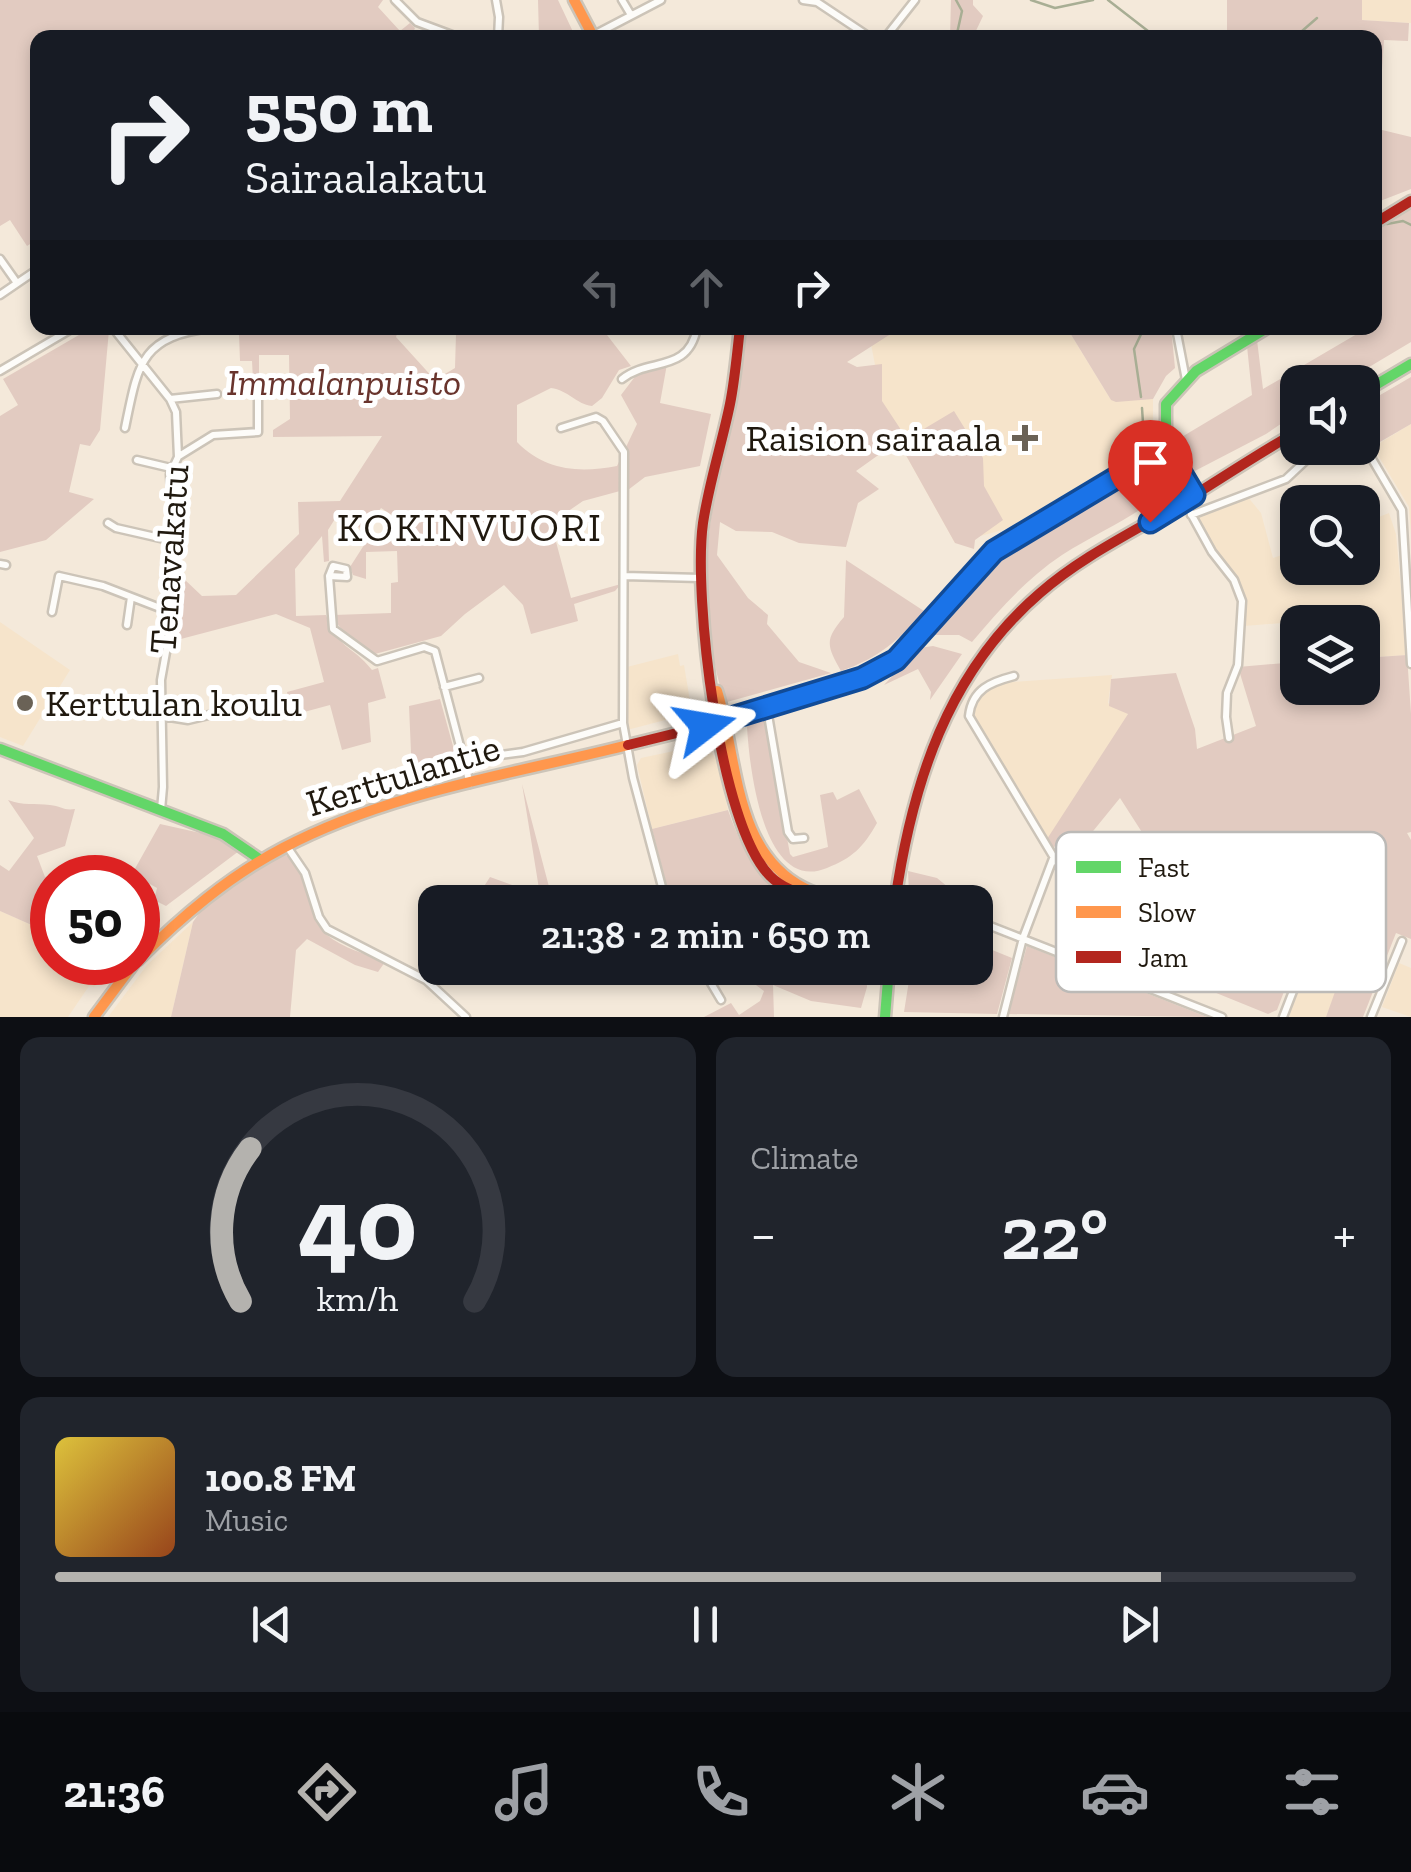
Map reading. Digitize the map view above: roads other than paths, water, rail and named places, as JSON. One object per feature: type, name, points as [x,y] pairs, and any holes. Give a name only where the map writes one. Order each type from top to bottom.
[{"type":"main road","points":[[574,0],[589,30]]},
{"type":"main road","points":[[1382,218],[1411,201]]},
{"type":"main road","points":[[739,335],[731,400],[703,523],[702,618],[741,824],[756,858],[782,885]]},
{"type":"main road","points":[[1189,498],[1166,448],[1166,404],[1186,380],[1216,356],[1254,335]]},
{"type":"main road","points":[[1380,382],[1411,364]]},
{"type":"main road","points":[[899,885],[908,821],[923,762],[968,674],[999,634],[1038,595],[1083,562],[1280,442]]},
{"type":"main road","name":"Kerttulantie","points":[[160,937],[182,915],[258,858],[337,821],[768,709],[887,666],[994,551],[1166,448]]},
{"type":"main road","points":[[721,722],[746,815],[766,858],[799,885]]},
{"type":"main road","points":[[0,750],[231,838],[258,858]]},
{"type":"main road","name":"Kerttulantie","points":[[94,1017],[118,985]]},
{"type":"main road","points":[[884,1017],[887,985]]},
{"type":"street","points":[[395,0],[416,22],[438,30]]},
{"type":"street","points":[[496,0],[498,30]]},
{"type":"street","points":[[622,0],[631,16]]},
{"type":"street","points":[[605,30],[661,0]]},
{"type":"street","points":[[802,0],[817,2],[859,30]]},
{"type":"street","points":[[891,30],[915,0]]},
{"type":"street","points":[[0,259],[17,283]]},
{"type":"street","points":[[0,295],[30,274]]},
{"type":"street","points":[[1,368],[61,335]]},
{"type":"street","points":[[119,335],[170,398],[217,394]]},
{"type":"street","points":[[126,428],[140,362],[173,335]]},
{"type":"street","points":[[622,379],[630,372],[676,359],[691,345],[695,335]]},
{"type":"street","points":[[1177,335],[1186,380]]},
{"type":"street","points":[[178,457],[214,436],[255,434],[260,427],[258,379]]},
{"type":"street","name":"Tenavakatu","points":[[160,811],[162,669],[173,614],[171,468],[178,457],[176,412],[170,398]]},
{"type":"street","points":[[561,428],[588,416],[602,420],[624,452],[623,723],[662,885]]},
{"type":"street","points":[[136,460],[171,468]]},
{"type":"street","points":[[1191,514],[1286,479],[1301,465]]},
{"type":"street","points":[[1376,465],[1402,510],[1411,664]]},
{"type":"street","points":[[1189,498],[1191,514],[1212,552],[1234,580],[1242,601],[1238,665],[1227,693],[1229,738]]},
{"type":"street","points":[[108,522],[116,528],[173,541]]},
{"type":"street","points":[[52,612],[59,576],[103,586],[173,614]]},
{"type":"street","points":[[329,576],[330,610],[336,634],[374,661],[431,648],[434,651],[470,784]]},
{"type":"street","points":[[624,576],[700,578]]},
{"type":"street","points":[[126,625],[131,597]]},
{"type":"street","points":[[1014,676],[988,683],[981,689],[970,708],[970,716],[1056,858]]},
{"type":"street","points":[[444,687],[479,678]]},
{"type":"street","points":[[95,704],[198,720],[275,698]]},
{"type":"street","points":[[768,709],[788,832],[793,839],[804,838]]},
{"type":"street","points":[[344,802],[426,778],[462,760],[524,752],[623,723]]},
{"type":"street","points":[[286,844],[306,873],[319,917],[328,929],[426,980],[466,1017]]},
{"type":"street","points":[[1003,1017],[1023,938],[1054,855]]},
{"type":"street","points":[[993,927],[1056,951]]},
{"type":"street","points":[[1386,980],[1402,941]]},
{"type":"street","points":[[712,985],[721,1000]]},
{"type":"street","points":[[1158,992],[1222,1017]]},
{"type":"street","points":[[1283,1017],[1292,992]]},
{"type":"street","points":[[1371,1017],[1381,992]]},
{"type":"waterway","points":[[956,0],[962,11],[958,30]]},
{"type":"waterway","points":[[1031,0],[1055,8],[1093,0]]},
{"type":"waterway","points":[[1108,0],[1147,30]]},
{"type":"waterway","points":[[1303,30],[1317,18]]},
{"type":"waterway","points":[[1387,224],[1403,221],[1411,225]]},
{"type":"waterway","points":[[1141,335],[1134,349],[1141,397]]},
{"type":"waterway","points":[[1142,408],[1144,438]]},
{"type":"place","name":"Raision sairaala","points":[[1025,438]]},
{"type":"place","name":"Kerttulan koulu","points":[[25,703]]},
{"type":"district","name":"KOKINVUORI","points":[[470,527]]},
{"type":"park label","name":"Immalanpuisto","points":[[344,382]]}]
